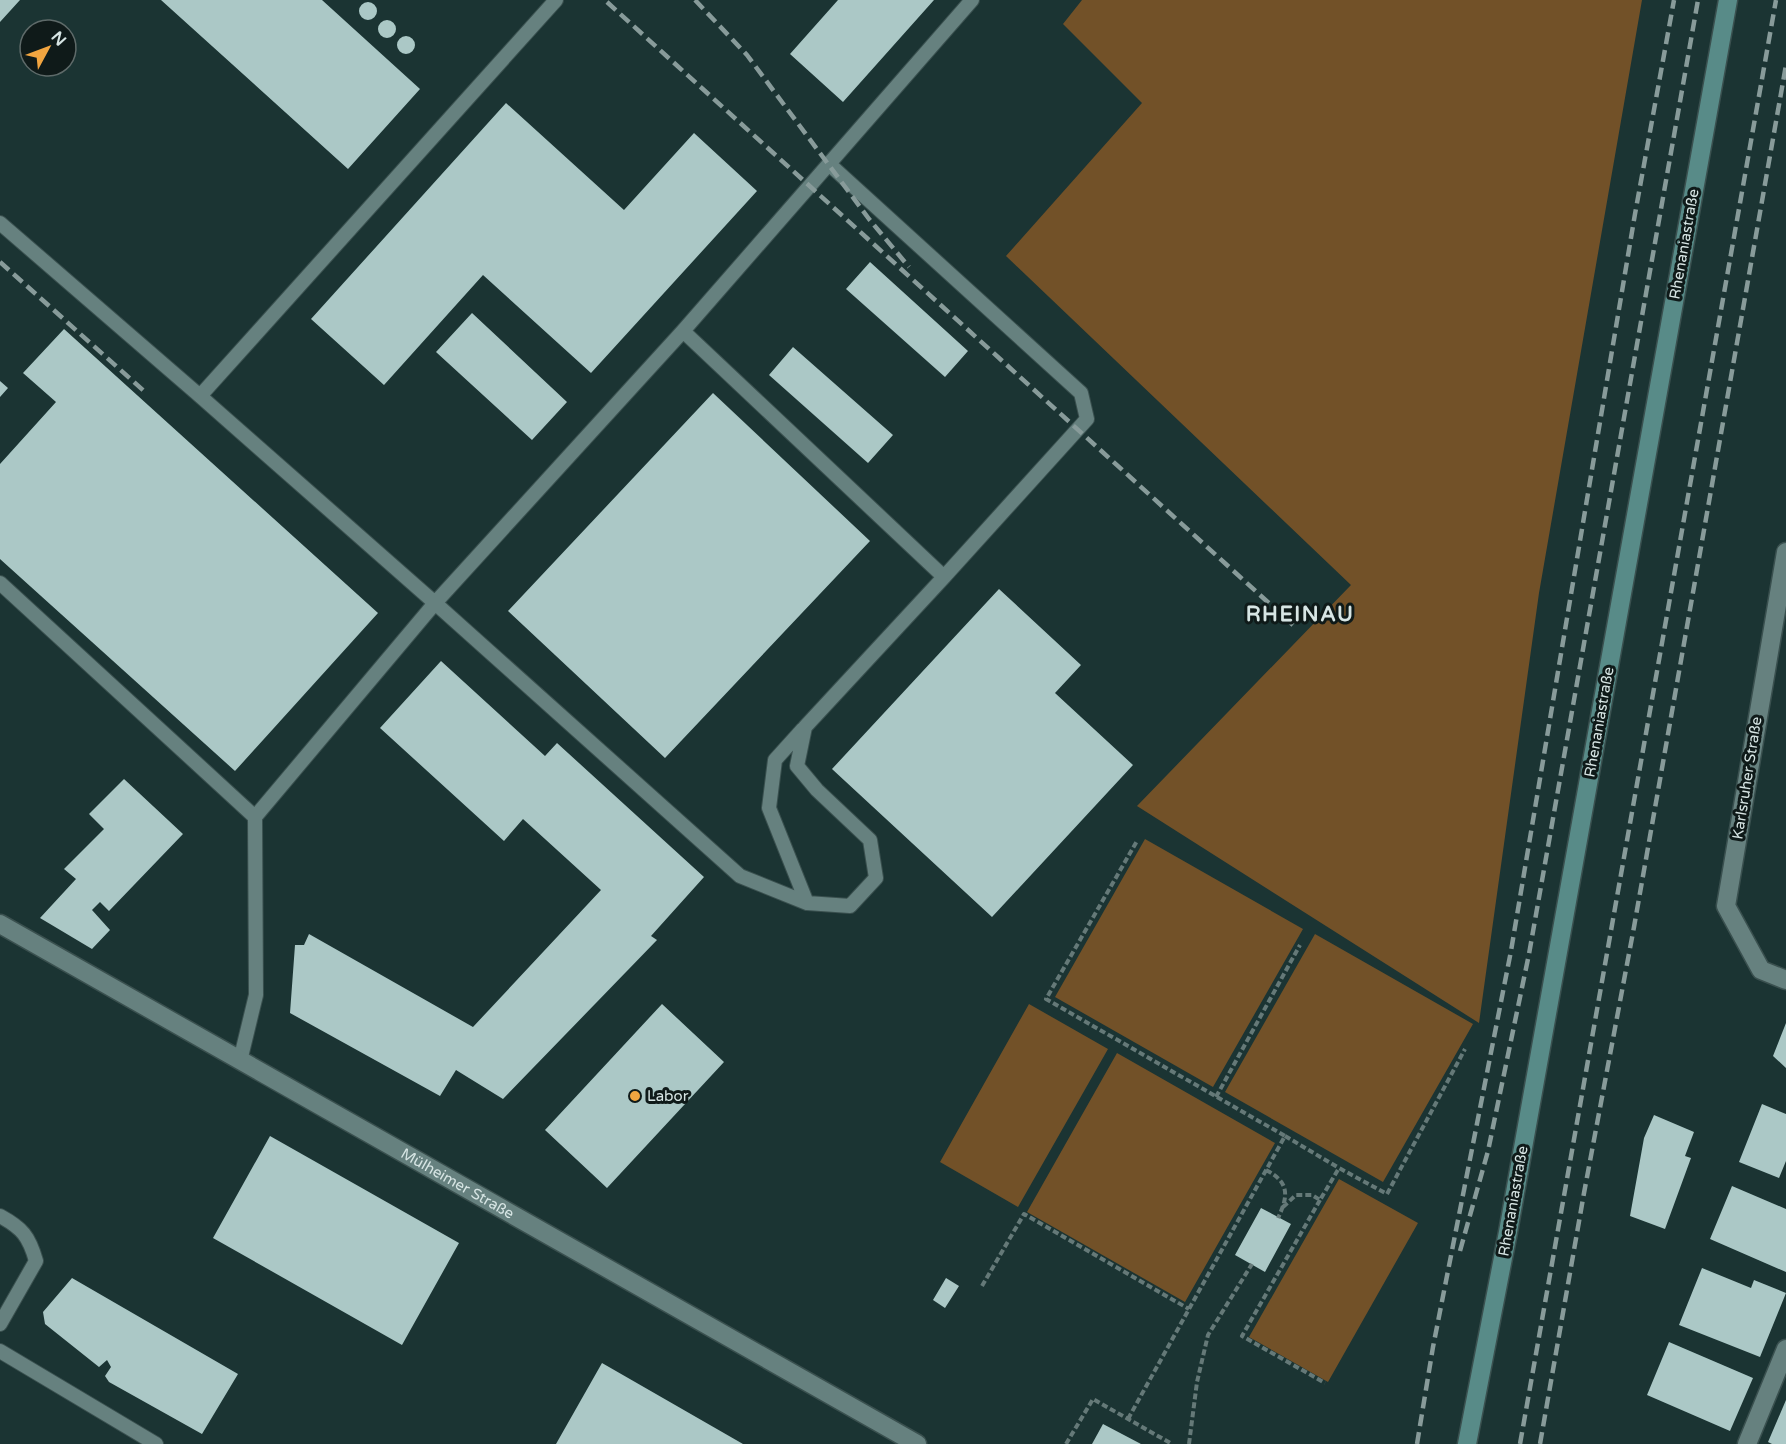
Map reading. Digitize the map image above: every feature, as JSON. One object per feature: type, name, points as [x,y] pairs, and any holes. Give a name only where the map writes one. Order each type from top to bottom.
[{"type":"street","name":"Rhenaniastraße","points":[[1467,1444],[1512,1208],[1728,0]]},
{"type":"street","name":"Karlsruher Straße","points":[[1786,552],[1726,906],[1761,970],[1786,980]]},
{"type":"street","name":"Mülheimer Straße","points":[[0,924],[917,1444]]},
{"type":"street","points":[[1747,1444],[1786,1349]]},
{"type":"lane","points":[[200,396],[556,0]]},
{"type":"lane","points":[[240,1061],[256,994],[255,817],[435,603],[682,331],[972,0]]},
{"type":"lane","points":[[807,903],[770,808],[775,760],[1087,419],[1081,393],[829,164]]},
{"type":"lane","points":[[0,223],[435,603],[740,876],[807,903],[850,906],[876,878],[870,840],[816,790],[797,766],[805,727]]},
{"type":"lane","points":[[682,331],[944,577]]},
{"type":"lane","points":[[0,583],[255,817]]},
{"type":"lane","points":[[0,1216],[18,1226],[31,1243],[36,1261],[0,1324]]},
{"type":"lane","points":[[0,1352],[156,1444]]},
{"type":"path","points":[[1137,841],[1046,999],[1387,1194],[1465,1048]]},
{"type":"path","points":[[1216,1097],[1300,945]]},
{"type":"path","points":[[1128,1419],[1285,1136]]},
{"type":"path","points":[[1325,1383],[1242,1336],[1339,1168]]},
{"type":"path","points":[[1266,1170],[1281,1180],[1285,1187],[1283,1207],[1278,1218]]},
{"type":"path","points":[[1283,1207],[1296,1195],[1312,1195],[1320,1200]]},
{"type":"path","points":[[982,1286],[1024,1214],[1189,1309]]},
{"type":"path","points":[[1189,1444],[1197,1382],[1208,1335],[1252,1264]]},
{"type":"path","points":[[1066,1444],[1093,1399],[1172,1444]]},
{"type":"shaded area","points":[[1082,0],[1642,0],[1539,593],[1479,1023],[1137,806],[1351,585],[1006,256],[1142,103],[1063,24]]},
{"type":"shaded area","points":[[1145,839],[1303,929],[1213,1087],[1055,997]]},
{"type":"shaded area","points":[[1315,934],[1473,1024],[1383,1182],[1225,1092]]},
{"type":"shaded area","points":[[1029,1004],[1108,1049],[1018,1207],[940,1162]]},
{"type":"shaded area","points":[[1117,1053],[1275,1143],[1185,1302],[1027,1212]]},
{"type":"shaded area","points":[[1339,1179],[1418,1223],[1328,1382],[1249,1337]]},
{"type":"building","points":[[0,0],[20,0],[0,22]]},
{"type":"building","points":[[161,0],[322,0],[420,89],[348,169]]},
{"type":"building","points":[[838,0],[934,0],[843,102],[790,54]]},
{"type":"building","points":[[368,2],[374,5],[377,11],[374,17],[368,20],[362,17],[359,11],[362,5]]},
{"type":"building","points":[[387,20],[393,23],[396,29],[393,35],[387,38],[381,35],[378,29],[381,23]]},
{"type":"building","points":[[406,36],[412,39],[415,45],[412,51],[406,54],[400,51],[397,45],[400,39]]},
{"type":"building","points":[[506,103],[624,210],[694,133],[757,191],[591,373],[483,275],[384,385],[311,319]]},
{"type":"building","points":[[870,262],[968,351],[945,377],[846,289]]},
{"type":"building","points":[[472,313],[567,402],[532,440],[436,352]]},
{"type":"building","points":[[64,329],[378,613],[235,771],[0,559],[0,464],[56,402],[23,373]]},
{"type":"building","points":[[793,347],[893,435],[868,463],[769,375]]},
{"type":"building","points":[[0,381],[8,388],[0,397]]},
{"type":"building","points":[[713,393],[870,541],[665,758],[508,611]]},
{"type":"building","points":[[999,589],[1081,665],[1055,693],[1133,765],[992,917],[832,769]]},
{"type":"building","points":[[441,661],[545,756],[557,743],[704,877],[651,936],[657,940],[503,1099],[456,1070],[440,1096],[290,1013],[295,945],[304,945],[309,934],[473,1027],[601,890],[523,819],[504,841],[380,728]]},
{"type":"building","points":[[124,779],[183,834],[109,911],[100,902],[92,910],[110,930],[92,949],[40,918],[76,879],[64,869],[104,829],[89,814]]},
{"type":"building","name":"Labor","points":[[662,1004],[724,1062],[607,1188],[545,1130]]},
{"type":"building","points":[[1786,1023],[1786,1068],[1773,1056]]},
{"type":"building","points":[[1762,1104],[1786,1114],[1786,1161],[1779,1178],[1739,1162]]},
{"type":"building","points":[[1654,1115],[1694,1132],[1685,1156],[1691,1158],[1665,1229],[1630,1216],[1644,1138]]},
{"type":"building","points":[[270,1136],[459,1243],[402,1345],[213,1238]]},
{"type":"building","points":[[1732,1186],[1786,1209],[1786,1272],[1710,1239]]},
{"type":"building","points":[[1261,1208],[1291,1224],[1265,1272],[1235,1255]]},
{"type":"building","points":[[1702,1268],[1751,1288],[1754,1280],[1786,1293],[1760,1357],[1679,1325]]},
{"type":"building","points":[[72,1278],[238,1374],[202,1434],[109,1382],[105,1376],[111,1367],[107,1360],[99,1367],[45,1324],[43,1312]]},
{"type":"building","points":[[946,1278],[959,1286],[945,1308],[933,1300]]},
{"type":"building","points":[[1669,1342],[1753,1378],[1730,1431],[1647,1395]]},
{"type":"building","points":[[602,1363],[743,1444],[556,1444]]},
{"type":"building","points":[[1786,1400],[1786,1444],[1772,1444],[1768,1442]]},
{"type":"building","points":[[1103,1424],[1141,1444],[1092,1444]]},
{"type":"railway","points":[[695,0],[747,55],[869,219],[909,267]]},
{"type":"railway","points":[[1417,1444],[1433,1347],[1511,951],[1635,214],[1674,0]]},
{"type":"railway","points":[[1460,1251],[1488,1151],[1529,954],[1698,0]]},
{"type":"railway","points":[[1520,1444],[1776,0]]},
{"type":"railway","points":[[607,2],[1293,625]]},
{"type":"railway","points":[[1540,1444],[1786,65]]},
{"type":"railway","points":[[0,262],[144,391]]},
{"type":"place","name":"Labor","points":[[635,1096]]},
{"type":"district","name":"RHEINAU","points":[[1300,614]]}]
